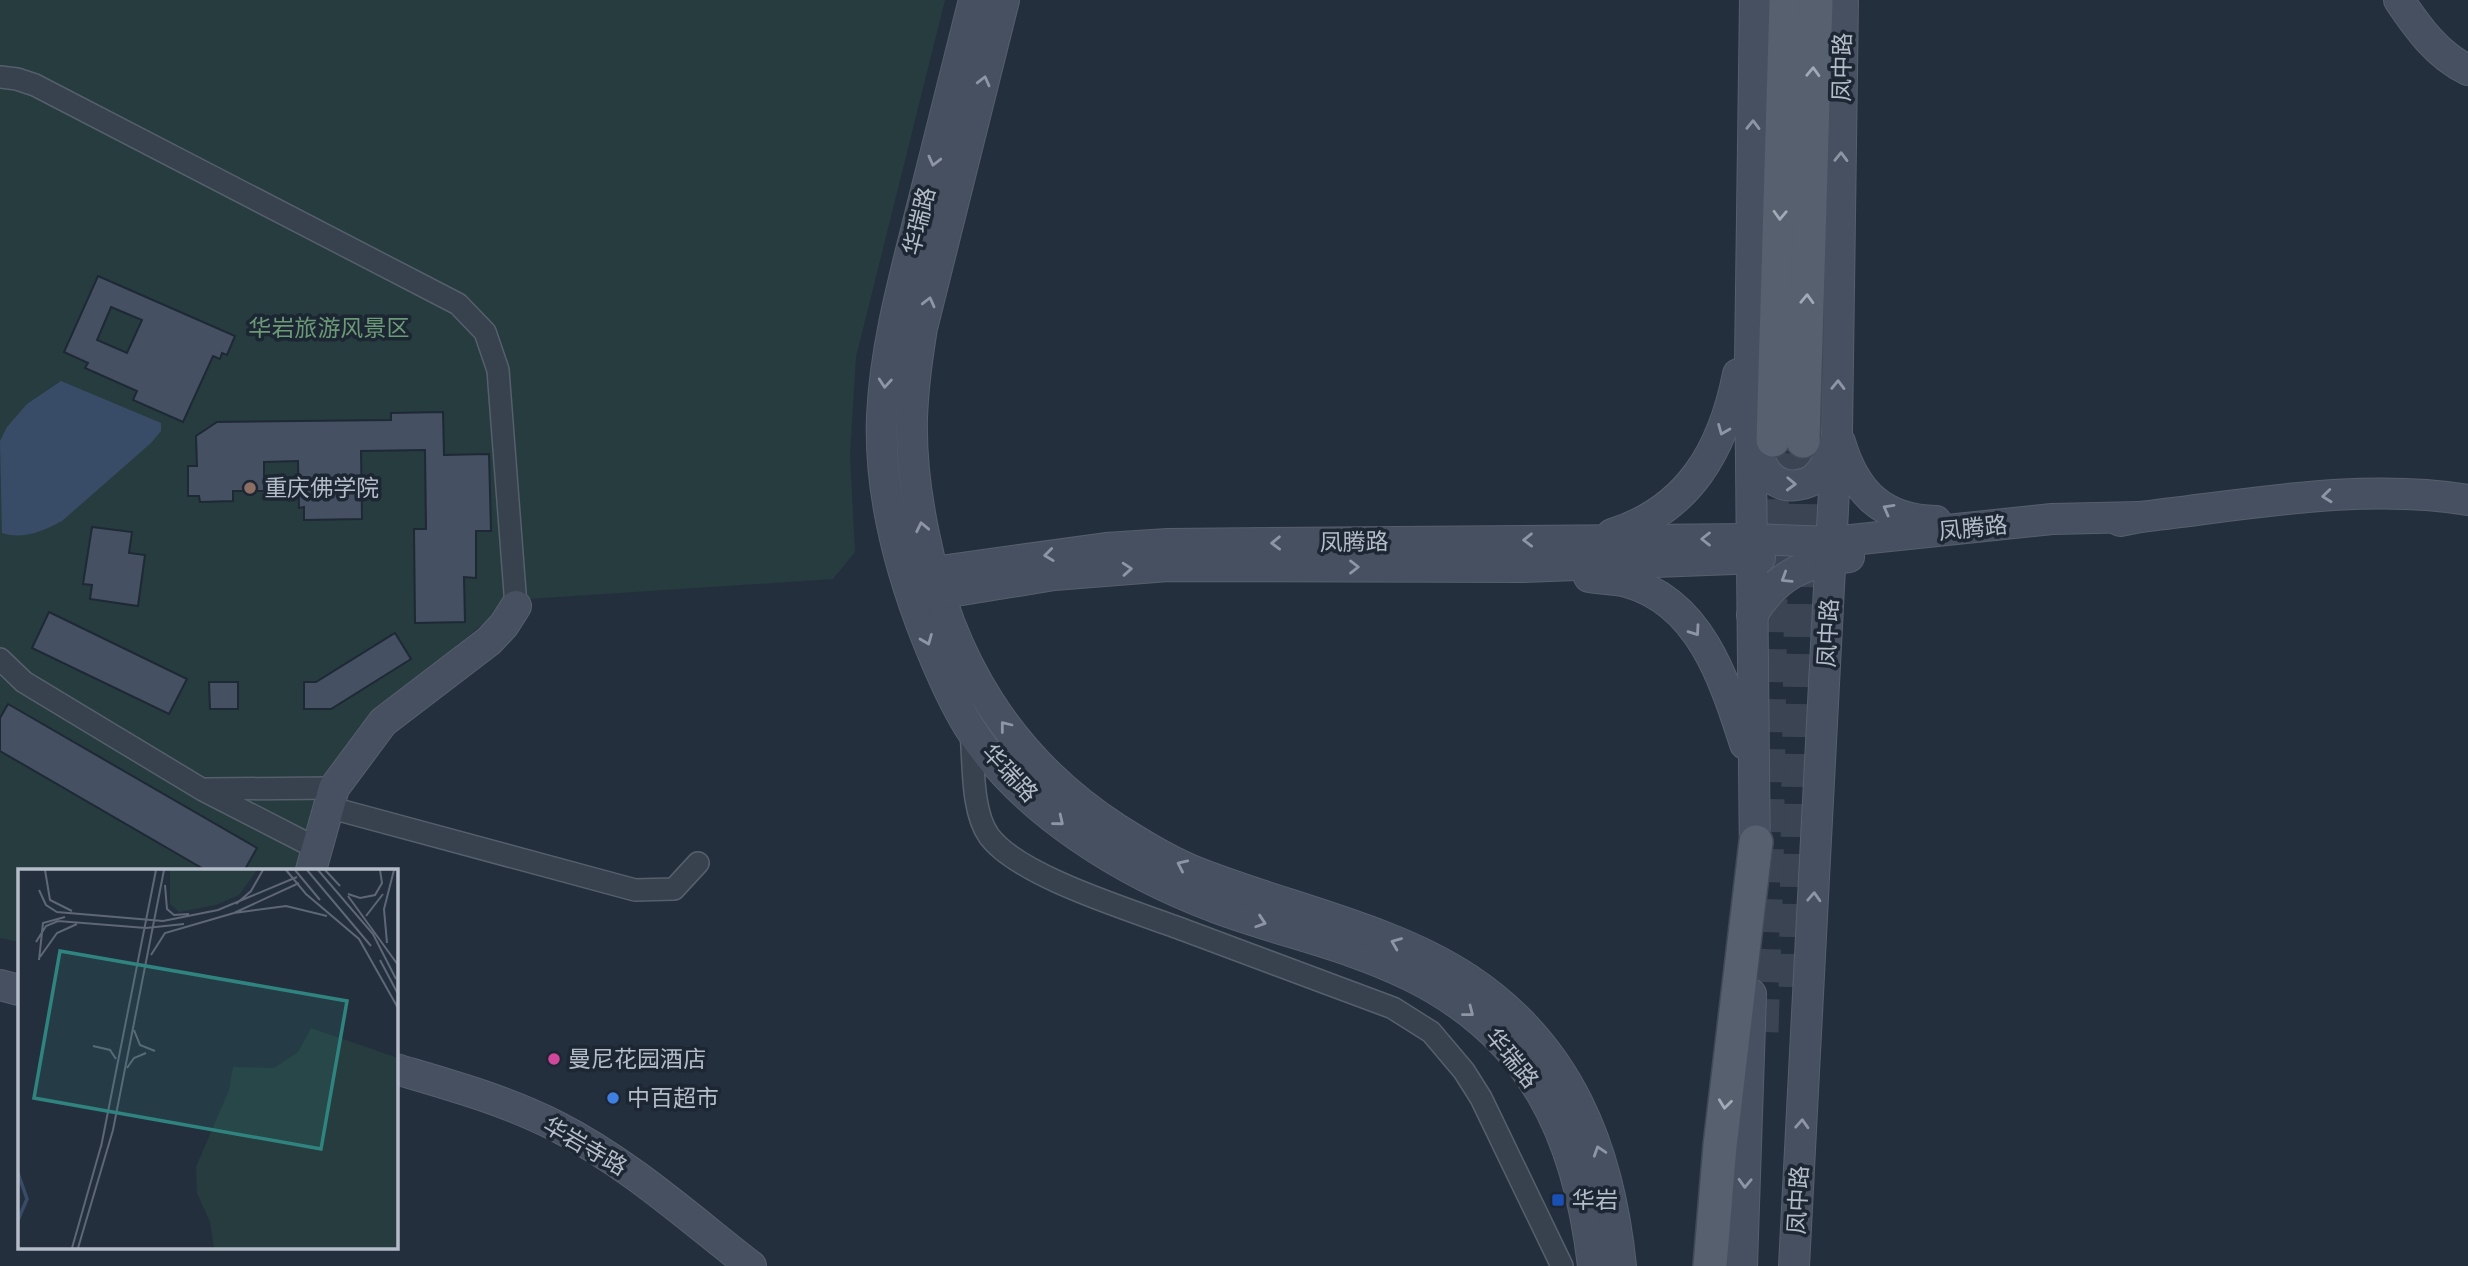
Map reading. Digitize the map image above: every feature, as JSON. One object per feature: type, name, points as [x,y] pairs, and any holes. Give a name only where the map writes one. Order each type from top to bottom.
[{"type":"main road","points":[[1786,0],[1788,440],[1816,0]]},
{"type":"main road","points":[[1710,1266],[1720,1146],[1756,842]]},
{"type":"street","name":"华瑞路","points":[[974,0],[895,316],[886,369],[882,417],[883,465],[889,512],[921,585],[995,713],[1027,754],[1060,787],[1100,817],[1144,846],[1186,868],[1423,954],[1468,979],[1508,1010],[1543,1047],[1572,1091],[1593,1134],[1609,1184],[1621,1266]]},
{"type":"street","name":"华瑞路","points":[[1004,0],[922,328],[915,371],[912,420],[921,585],[947,687],[971,730],[1006,773],[1033,801],[1082,840],[1129,868],[1216,908],[1361,955],[1409,975],[1454,1000],[1487,1026],[1520,1061],[1548,1104],[1568,1145],[1581,1191],[1594,1266]]},
{"type":"street","points":[[1742,1266],[1756,842],[1749,362],[1755,0]]},
{"type":"street","name":"凤中路","points":[[1794,1266],[1823,547],[1834,502],[1837,432],[1843,0]]},
{"type":"street","points":[[2399,0],[2421,33],[2455,64],[2468,70]]},
{"type":"street","points":[[0,77],[35,85],[458,304],[485,332],[498,370],[516,606],[504,625],[489,641],[383,722],[331,798],[313,859],[24,682],[0,659]]},
{"type":"street","points":[[1596,540],[1628,529],[1661,510],[1690,485],[1705,465],[1717,446],[1732,406],[1750,316]]},
{"type":"street","points":[[1749,362],[1759,461],[1777,483],[1790,486],[1805,484],[1816,478],[1828,460],[1837,432]]},
{"type":"street","points":[[1837,432],[1852,475],[1860,487],[1884,509],[1900,516],[1934,521],[1994,517],[2052,520]]},
{"type":"street","points":[[1752,615],[1765,594],[1779,580],[1814,564],[1823,547],[2050,536],[2140,517],[2468,480]]},
{"type":"street","points":[[2364,492],[2436,495],[2468,500]]},
{"type":"street","name":"凤腾路","points":[[921,585],[1095,550],[1168,544],[1596,540],[1751,548],[1779,554],[2052,520],[2140,517]]},
{"type":"street","name":"凤腾路","points":[[921,585],[1168,566],[1523,567],[1751,548]]},
{"type":"street","points":[[1523,567],[1627,582],[1658,596],[1685,616],[1710,653],[1728,692],[1754,772]]},
{"type":"street","points":[[971,730],[980,818],[991,838],[1013,857],[1068,886],[1392,1008],[1431,1032],[1464,1071],[1481,1098],[1562,1266]]},
{"type":"street","points":[[202,790],[331,798],[635,890],[674,889],[698,863]]},
{"type":"street","points":[[0,969],[18,973]]},
{"type":"street","points":[[0,985],[18,990]]},
{"type":"street","name":"华岩寺路","points":[[397,1069],[470,1090],[556,1126],[636,1176],[751,1266]]},
{"type":"street","name":"华岩寺路","points":[[397,1087],[467,1107],[548,1139],[588,1161],[627,1188],[724,1266]]},
{"type":"green space","name":"华岩旅游风景区","points":[[0,0],[945,0],[856,357],[850,455],[855,552],[833,579],[512,600],[371,716],[300,869],[18,869],[18,942],[0,938]]},
{"type":"water","points":[[61,381],[161,423],[161,431],[151,443],[62,521],[25,535],[2,533],[0,441],[7,427],[27,404]]},
{"type":"building","points":[[98,276],[235,336],[227,355],[222,353],[220,359],[213,356],[183,422],[133,400],[137,391],[85,368],[88,363],[64,352]],"holes":[[[111,307],[142,320],[127,353],[97,340]]]},
{"type":"building","points":[[443,412],[444,455],[489,454],[491,531],[476,531],[476,578],[464,577],[465,622],[415,623],[414,529],[426,529],[425,450],[361,451],[362,519],[304,520],[304,507],[299,508],[298,461],[264,462],[264,491],[233,491],[233,501],[200,502],[199,496],[188,496],[188,466],[197,466],[196,436],[217,422],[391,420],[391,413]]},
{"type":"building","points":[[92,527],[132,532],[129,553],[145,555],[138,606],[90,599],[92,585],[83,584]]},
{"type":"building","points":[[49,612],[187,679],[169,714],[32,648]]},
{"type":"building","points":[[395,633],[411,659],[331,709],[304,709],[304,682],[316,682]]},
{"type":"building","points":[[209,682],[238,682],[238,709],[210,709]]},
{"type":"building","points":[[8,704],[257,848],[245,869],[204,869],[0,751],[0,718]]},
{"type":"tunnel","points":[[1795,987],[1803,441]]},
{"type":"tunnel","points":[[1762,1032],[1773,453]]},
{"type":"place","name":"重庆佛学院","points":[[250,488]]},
{"type":"place","name":"曼尼花园酒店","points":[[554,1059]]},
{"type":"place","name":"中百超市","points":[[613,1098]]},
{"type":"place","name":"华岩","points":[[1558,1200]]}]
